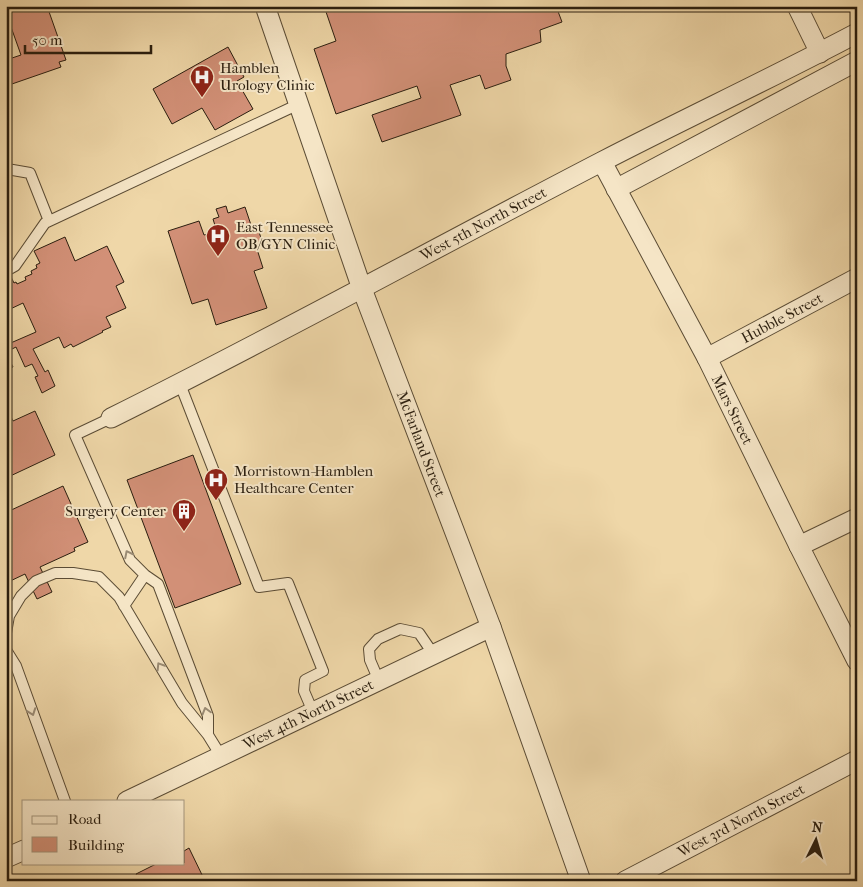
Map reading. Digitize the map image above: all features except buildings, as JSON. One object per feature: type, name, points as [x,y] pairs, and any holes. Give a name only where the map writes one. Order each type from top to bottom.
[{"type":"street","name":"McFarland Street","points":[[266,6],[362,289],[491,627],[580,881]]},
{"type":"street","points":[[797,6],[820,53]]},
{"type":"street","name":"West 5th North Street","points":[[111,418],[180,384],[602,162],[857,33]]},
{"type":"street","points":[[616,188],[857,61]]},
{"type":"street","name":"Mars Street","points":[[602,162],[707,358],[798,546],[857,661]]},
{"type":"street","name":"Hubble Street","points":[[707,358],[857,278]]},
{"type":"street","points":[[798,546],[857,518]]},
{"type":"street","name":"West 4th North Street","points":[[129,800],[491,627]]},
{"type":"street","name":"West 3rd North Street","points":[[625,881],[857,760]]},
{"type":"street","points":[[6,858],[22,851]]},
{"type":"lane","points":[[6,271],[15,266],[45,223],[299,104]]},
{"type":"lane","points":[[6,168],[30,174],[49,221]]},
{"type":"lane","points":[[180,384],[259,587],[288,583],[323,671],[305,680],[304,692],[313,712]]},
{"type":"lane","points":[[111,418],[75,435],[130,560],[145,575],[158,584],[208,716],[208,735]]},
{"type":"lane","points":[[6,633],[9,616],[21,596],[36,581],[55,573],[73,572],[99,577],[118,597],[182,703],[208,735],[221,756]]},
{"type":"lane","points":[[124,606],[145,575]]},
{"type":"lane","points":[[379,681],[370,660],[369,649],[378,639],[400,629],[419,634],[434,655]]},
{"type":"lane","points":[[6,650],[16,666],[65,800]]},
{"type":"place","name":"Hamblen Urology Clinic","points":[[202,98]]},
{"type":"place","name":"East Tennessee OB/GYN Clinic","points":[[218,257]]},
{"type":"place","name":"Morristown-Hamblen Healthcare Center","points":[[216,501]]},
{"type":"place","name":"Surgery Center","points":[[184,532]]}]
